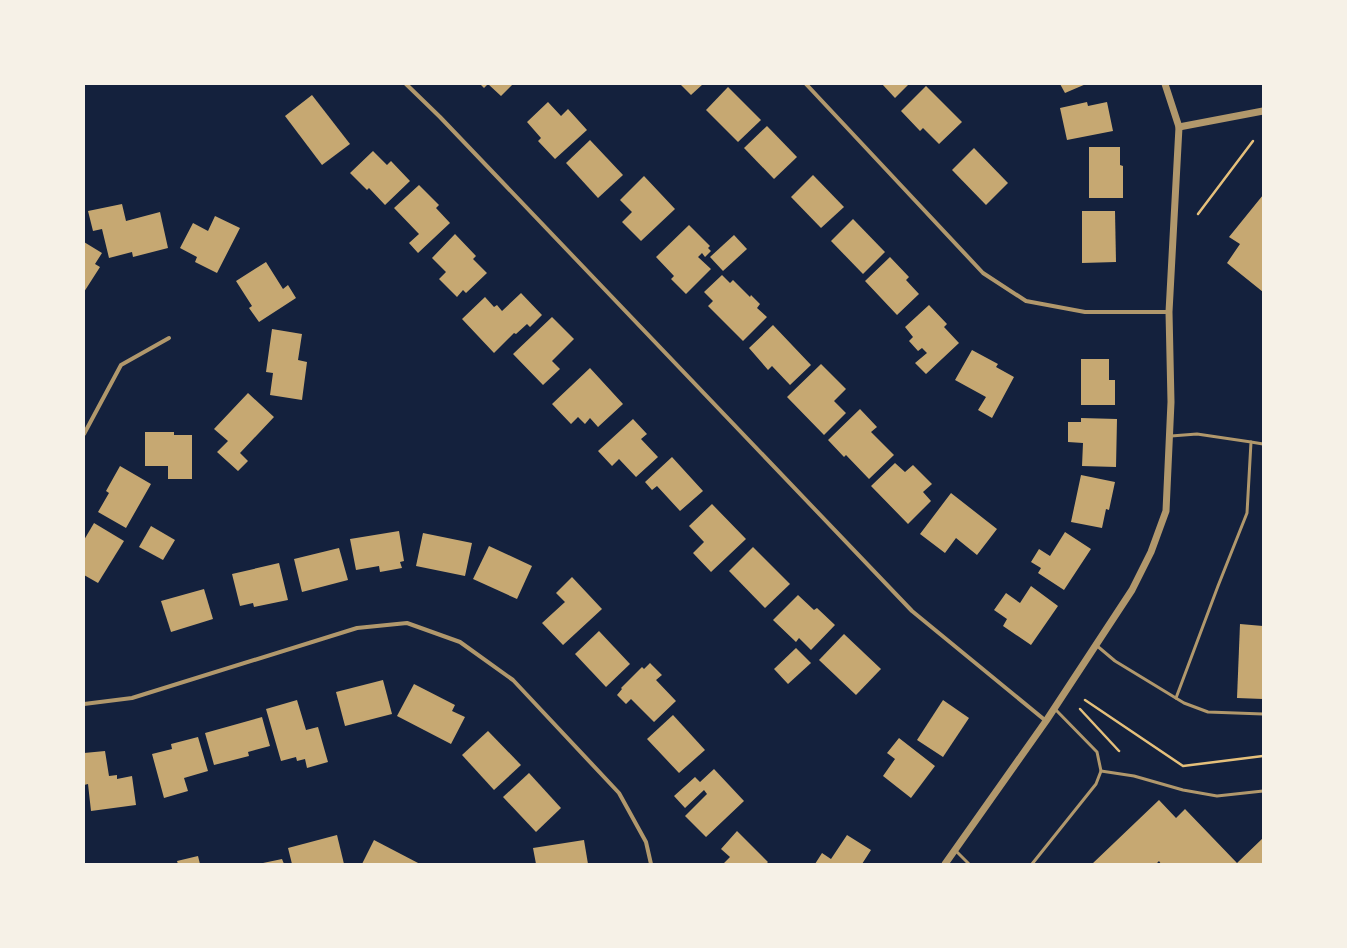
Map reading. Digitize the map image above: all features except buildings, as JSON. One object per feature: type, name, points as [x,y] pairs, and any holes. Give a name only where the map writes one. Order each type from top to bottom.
[{"type":"street","points":[[406,84],[440,117],[912,611],[1046,721]]},
{"type":"street","points":[[806,84],[983,273],[1026,301],[1085,312],[1169,312]]},
{"type":"street","points":[[945,864],[1055,708],[1132,590],[1151,552],[1166,511],[1171,402],[1169,312],[1179,127],[1165,84]]},
{"type":"street","points":[[1179,127],[1263,111]]},
{"type":"street","points":[[84,434],[121,365],[169,338]]},
{"type":"street","points":[[84,704],[132,698],[357,628],[407,623],[460,642],[513,680],[619,793],[646,842],[651,864]]},
{"type":"lane","points":[[1170,436],[1197,434],[1263,444]]},
{"type":"lane","points":[[1176,698],[1247,513],[1251,442]]},
{"type":"lane","points":[[1096,645],[1115,661],[1184,703],[1208,712],[1263,714]]},
{"type":"lane","points":[[1032,864],[1096,784],[1101,771],[1097,752],[1055,708]]},
{"type":"lane","points":[[1101,771],[1134,776],[1183,790],[1217,796],[1263,792]]},
{"type":"lane","points":[[955,850],[969,864]]},
{"type":"path","points":[[1198,214],[1253,141]]},
{"type":"path","points":[[1086,700],[1183,766],[1263,756]]},
{"type":"path","points":[[1080,709],[1119,751]]}]
